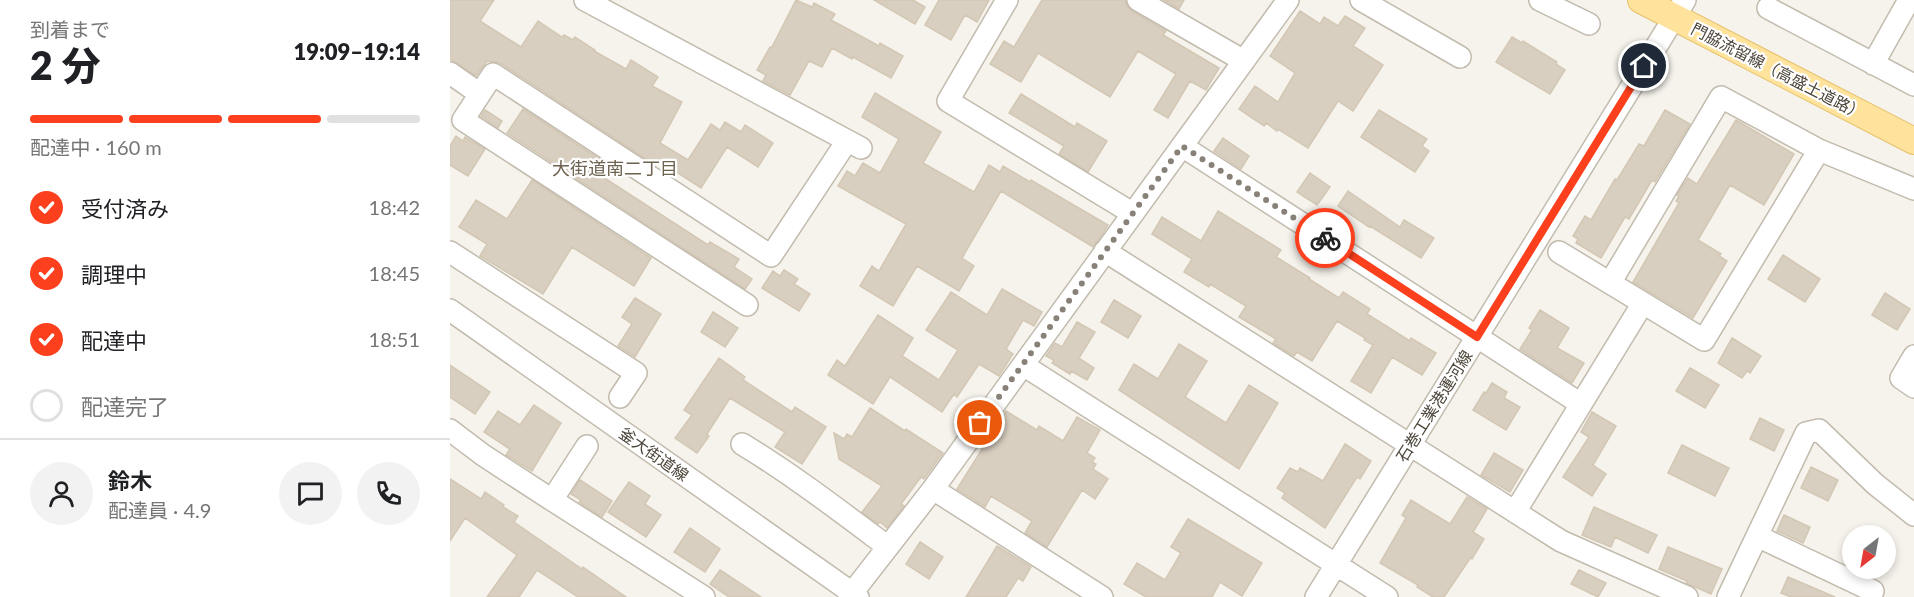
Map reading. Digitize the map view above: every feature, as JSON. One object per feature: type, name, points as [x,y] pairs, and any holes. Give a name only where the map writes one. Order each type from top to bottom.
[{"type":"main road","name":"門脇流留線（高盛土道路）","points":[[1641,0],[1680,9],[1914,141]]},
{"type":"street","points":[[585,0],[854,145],[771,256],[493,74],[463,120],[747,305]]},
{"type":"street","points":[[1007,0],[948,101],[1132,213]]},
{"type":"street","points":[[1138,0],[1244,61]]},
{"type":"street","points":[[853,596],[1288,0]]},
{"type":"street","points":[[1360,0],[1460,57]]},
{"type":"street","points":[[1540,0],[1589,24]]},
{"type":"street","points":[[1873,64],[1909,0]]},
{"type":"street","points":[[1768,8],[1914,85]]},
{"type":"street","name":"石巻工業港運河線","points":[[1316,597],[1680,9]]},
{"type":"street","points":[[450,73],[480,94]]},
{"type":"street","points":[[1610,283],[1721,97],[1820,150],[1914,189]]},
{"type":"street","points":[[1182,146],[1581,404]]},
{"type":"street","points":[[1559,252],[1704,340],[1820,150]]},
{"type":"street","points":[[1105,251],[1561,541],[1687,597]]},
{"type":"street","points":[[450,252],[636,373],[620,397]]},
{"type":"street","points":[[1515,512],[1643,303]]},
{"type":"street","name":"釜大街道線","points":[[450,310],[853,596]]},
{"type":"street","points":[[1914,356],[1901,378],[1914,387]]},
{"type":"street","points":[[1023,365],[1388,597]]},
{"type":"street","points":[[450,430],[483,456],[704,597]]},
{"type":"street","points":[[1735,595],[1757,536],[1806,433],[1819,430],[1875,484],[1914,515]]},
{"type":"street","points":[[742,444],[824,498],[888,547]]},
{"type":"street","points":[[552,500],[587,446]]},
{"type":"street","points":[[933,489],[1102,597]]},
{"type":"street","points":[[1757,536],[1873,591]]},
{"type":"building","points":[[450,0],[494,0],[480,21],[521,47],[538,21],[562,37],[564,35],[573,40],[575,37],[626,69],[631,60],[658,77],[652,86],[682,102],[660,143],[688,160],[711,124],[720,130],[725,122],[741,132],[745,125],[773,143],[758,167],[727,147],[701,188],[658,160],[655,165],[500,63],[487,61],[476,76],[450,59]]},
{"type":"building","points":[[796,0],[812,7],[814,3],[835,14],[831,20],[903,56],[891,78],[832,48],[822,67],[809,61],[790,95],[763,81],[766,75],[757,70],[772,47]]},
{"type":"building","points":[[874,0],[913,0],[925,7],[915,24]]},
{"type":"building","points":[[939,0],[989,0],[977,22],[965,15],[951,40],[925,25]]},
{"type":"building","points":[[1042,0],[1125,0],[1132,11],[1166,31],[1163,35],[1219,68],[1206,90],[1190,81],[1168,118],[1154,110],[1176,74],[1138,51],[1110,97],[1038,53],[1021,82],[990,64],[1004,41],[1014,47]]},
{"type":"building","points":[[1164,0],[1184,0],[1179,9]]},
{"type":"building","points":[[1300,11],[1320,24],[1324,17],[1338,26],[1345,16],[1365,28],[1353,46],[1383,65],[1353,111],[1338,101],[1308,148],[1266,123],[1264,126],[1239,109],[1255,86],[1278,102],[1295,73],[1270,56]]},
{"type":"building","points":[[1512,37],[1522,43],[1523,41],[1557,62],[1556,64],[1565,70],[1550,94],[1496,62]]},
{"type":"building","points":[[875,93],[941,132],[923,163],[974,192],[989,165],[1000,172],[1003,166],[1108,225],[1093,247],[1001,191],[962,258],[974,266],[959,291],[917,266],[893,306],[860,286],[872,266],[879,271],[906,224],[838,186],[847,171],[855,176],[863,163],[880,173],[899,139],[862,117]]},
{"type":"building","points":[[1021,94],[1075,127],[1077,123],[1107,141],[1088,172],[1059,154],[1064,146],[1009,113]]},
{"type":"building","points":[[523,109],[599,159],[592,170],[708,245],[710,242],[739,259],[734,267],[752,279],[745,289],[507,133]]},
{"type":"building","points":[[485,110],[502,121],[498,128],[481,116]]},
{"type":"building","points":[[1379,110],[1427,139],[1422,146],[1429,151],[1415,172],[1361,137]]},
{"type":"building","points":[[1665,110],[1690,124],[1655,182],[1652,180],[1629,219],[1625,217],[1601,258],[1576,243],[1578,239],[1573,236],[1585,216],[1591,220],[1615,179],[1617,180],[1639,144],[1644,146]]},
{"type":"building","points":[[1736,120],[1794,154],[1764,205],[1730,185],[1698,240],[1721,254],[1719,256],[1727,261],[1693,318],[1633,282],[1679,203],[1676,201],[1679,196],[1677,195],[1688,178],[1697,184]]},
{"type":"building","points":[[456,136],[463,141],[465,137],[485,149],[468,176],[450,165],[450,146]]},
{"type":"building","points":[[1223,138],[1249,156],[1241,169],[1214,151]]},
{"type":"building","points":[[1310,173],[1330,187],[1317,205],[1297,192]]},
{"type":"building","points":[[532,180],[651,258],[634,286],[572,247],[543,294],[480,256],[487,244],[459,227],[476,200],[507,219]]},
{"type":"building","points":[[1348,191],[1400,227],[1404,220],[1434,238],[1421,258],[1338,206]]},
{"type":"building","points":[[1218,211],[1281,250],[1276,257],[1309,279],[1339,298],[1343,292],[1370,309],[1367,314],[1410,341],[1411,338],[1436,353],[1422,375],[1392,357],[1371,393],[1351,381],[1373,345],[1337,321],[1312,361],[1297,352],[1294,356],[1273,343],[1276,339],[1239,317],[1246,306],[1210,284],[1209,287],[1184,272],[1192,259],[1152,234],[1162,217],[1201,241]]},
{"type":"building","points":[[1783,255],[1820,279],[1805,302],[1768,279]]},
{"type":"building","points":[[784,270],[798,279],[794,284],[810,294],[799,311],[762,288],[773,271],[780,276]]},
{"type":"building","points":[[1002,289],[1042,312],[1034,326],[1023,320],[1006,349],[1013,354],[999,376],[979,364],[957,397],[954,394],[942,412],[890,377],[873,404],[828,375],[837,360],[845,366],[878,315],[913,338],[902,356],[939,380],[958,350],[926,330],[951,292],[987,315]]},
{"type":"building","points":[[1885,293],[1910,309],[1897,330],[1872,315]]},
{"type":"building","points":[[635,298],[661,314],[635,357],[618,346],[632,324],[622,317]]},
{"type":"building","points":[[1114,300],[1141,316],[1128,338],[1101,322]]},
{"type":"building","points":[[1540,310],[1569,328],[1557,348],[1584,363],[1572,383],[1520,349],[1532,330],[1529,328]]},
{"type":"building","points":[[713,312],[738,328],[725,347],[701,332]]},
{"type":"building","points":[[1077,322],[1095,332],[1079,358],[1094,368],[1087,380],[1071,371],[1070,374],[1052,363],[1054,360],[1046,356],[1055,343],[1062,347]]},
{"type":"building","points":[[1732,338],[1761,356],[1750,373],[1747,371],[1742,378],[1718,363]]},
{"type":"building","points":[[1179,344],[1207,361],[1185,397],[1226,423],[1249,385],[1278,403],[1239,469],[1119,390],[1134,364],[1158,379]]},
{"type":"building","points":[[719,358],[745,377],[743,380],[792,412],[795,407],[826,427],[802,464],[775,447],[785,432],[730,398],[697,453],[675,438],[692,415],[684,410]]},
{"type":"building","points":[[450,365],[490,392],[475,414],[450,397]]},
{"type":"building","points":[[1690,368],[1719,385],[1705,408],[1676,391]]},
{"type":"building","points":[[1492,383],[1507,392],[1504,398],[1520,407],[1506,430],[1473,410]]},
{"type":"building","points":[[534,405],[561,423],[532,471],[506,455],[510,449],[484,432],[498,411],[520,425]]},
{"type":"building","points":[[870,408],[943,453],[924,479],[921,477],[901,504],[904,506],[887,528],[862,512],[882,486],[839,459],[834,433],[844,439],[847,434],[852,437]]},
{"type":"building","points":[[1006,411],[1037,430],[1039,426],[1063,441],[1077,417],[1100,430],[1087,453],[1095,458],[1092,462],[1096,464],[1093,469],[1108,479],[1095,499],[1082,490],[1047,547],[1025,533],[1032,521],[991,496],[985,507],[957,489]]},
{"type":"building","points":[[1592,412],[1616,426],[1593,465],[1606,474],[1592,496],[1563,477],[1589,437],[1581,432]]},
{"type":"building","points":[[1760,418],[1784,430],[1774,451],[1750,439]]},
{"type":"building","points":[[1345,444],[1371,461],[1360,479],[1357,477],[1325,528],[1282,498],[1285,493],[1277,488],[1290,468],[1298,472],[1300,468],[1323,481]]},
{"type":"building","points":[[1682,445],[1729,468],[1715,496],[1668,473]]},
{"type":"building","points":[[1494,453],[1523,470],[1510,492],[1481,475]]},
{"type":"building","points":[[1811,467],[1838,480],[1828,501],[1801,488]]},
{"type":"building","points":[[450,479],[481,499],[485,492],[518,516],[514,522],[626,597],[578,597],[537,570],[519,597],[487,597],[517,555],[465,518],[450,541]]},
{"type":"building","points":[[580,480],[612,501],[602,517],[571,494]]},
{"type":"building","points":[[629,482],[650,496],[645,504],[661,515],[646,537],[608,512]]},
{"type":"building","points":[[1467,497],[1487,509],[1473,532],[1484,539],[1444,597],[1433,597],[1417,587],[1418,585],[1380,563],[1406,518],[1402,515],[1411,500],[1450,524]]},
{"type":"building","points":[[1594,507],[1657,535],[1648,553],[1615,537],[1611,547],[1582,535]]},
{"type":"building","points":[[1784,515],[1810,527],[1803,543],[1777,531]]},
{"type":"building","points":[[1188,519],[1262,563],[1242,596],[1220,582],[1212,597],[1146,597],[1124,584],[1137,563],[1165,580],[1181,553],[1171,547]]},
{"type":"building","points":[[690,528],[720,549],[705,572],[674,552]]},
{"type":"building","points":[[920,542],[943,557],[929,579],[906,564]]},
{"type":"building","points":[[997,546],[1031,567],[1023,581],[1018,578],[1006,597],[966,597]]},
{"type":"building","points":[[1668,547],[1722,569],[1711,594],[1659,569]]},
{"type":"building","points":[[720,570],[761,597],[729,597],[710,584]]},
{"type":"building","points":[[1579,570],[1606,583],[1598,597],[1571,584]]},
{"type":"building","points":[[1788,577],[1835,597],[1791,597],[1781,593]]},
{"type":"way so far","points":[[980,423],[1182,146],[1325,238]]},
{"type":"district","name":"大街道南二丁目","points":[[615,169]]},
{"type":"route","points":[[1325,238],[1477,337],[1644,66]]}]
